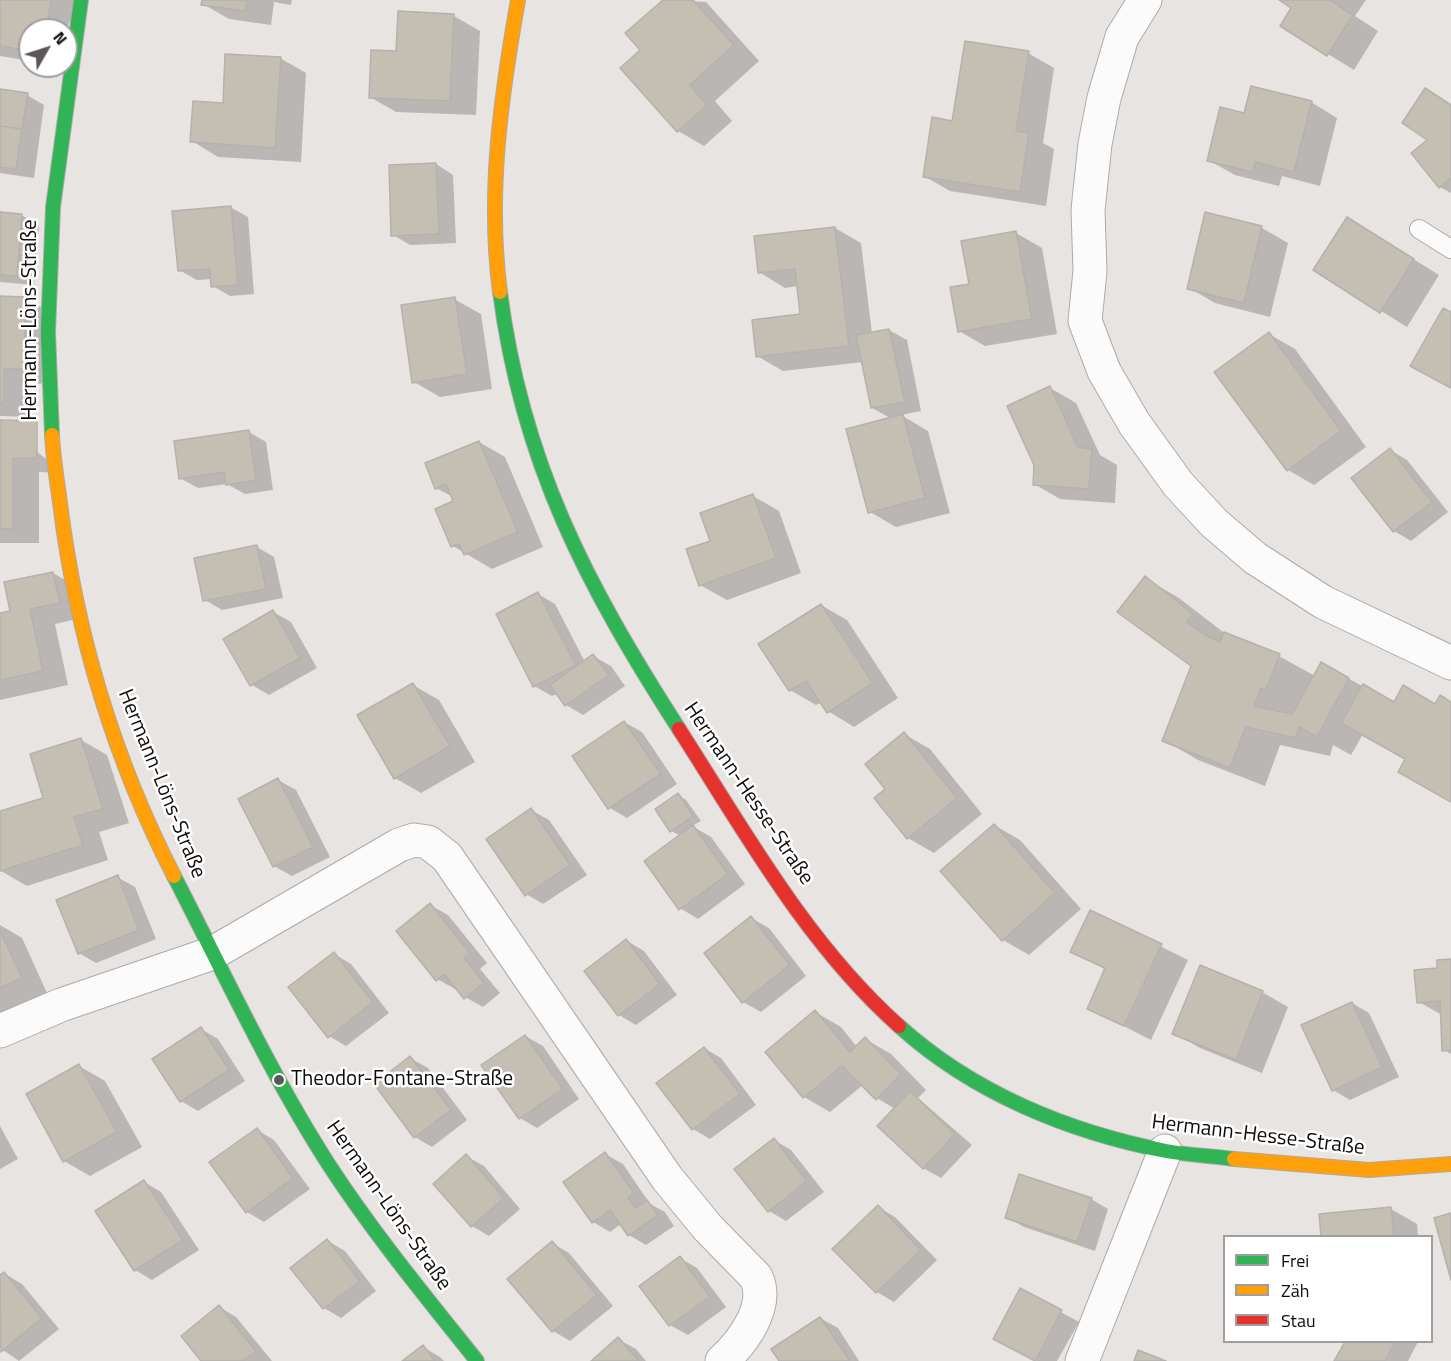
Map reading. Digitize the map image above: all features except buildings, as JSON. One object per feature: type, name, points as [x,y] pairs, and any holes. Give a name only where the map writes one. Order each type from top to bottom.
[{"type":"street","name":"Hermann-Löns-Straße","points":[[81,0],[52,207],[48,332],[52,442],[66,546],[82,635],[115,738],[167,862],[279,1080],[329,1164],[386,1247],[477,1361]]},
{"type":"street","name":"Hermann-Hesse-Straße","points":[[518,0],[503,85],[495,207],[502,312],[522,411],[555,507],[591,581],[632,653],[748,839],[824,943],[877,1004],[922,1048],[982,1086],[1049,1118],[1165,1150],[1342,1172],[1412,1170],[1451,1164]]},
{"type":"street","points":[[1145,0],[1122,37],[1104,98],[1095,144],[1088,210],[1090,271],[1085,321],[1104,371],[1134,423],[1178,484],[1214,523],[1255,558],[1323,602],[1451,663]]},
{"type":"street","points":[[0,1031],[61,1005],[213,953],[399,845],[420,840],[437,847],[447,857],[667,1178],[708,1228],[756,1276],[761,1287],[761,1296],[754,1317],[739,1345],[722,1361]]},
{"type":"street","points":[[1082,1361],[1165,1150]]},
{"type":"lane","points":[[1419,229],[1451,249]]},
{"type":"traffic: fast","points":[[52,435],[48,332],[53,207],[81,0]]},
{"type":"traffic: fast","points":[[500,292],[510,354],[524,412],[542,468],[563,521],[615,624],[679,729]]},
{"type":"traffic: fast","points":[[174,876],[267,1059],[307,1130],[346,1191],[382,1240],[477,1361]]},
{"type":"traffic: fast","points":[[899,1026],[958,1071],[990,1090],[1058,1121],[1094,1133],[1166,1151],[1234,1159]]},
{"type":"traffic: slow","points":[[500,292],[495,219],[498,145],[506,72],[518,0]]},
{"type":"traffic: slow","points":[[52,435],[67,551],[87,647],[100,694],[133,786],[174,876]]},
{"type":"traffic: slow","points":[[1234,1159],[1369,1170],[1451,1164]]},
{"type":"traffic: jam","points":[[679,729],[753,847],[806,923],[866,994],[899,1026]]},
{"type":"place","name":"Theodor-Fontane-Straße","points":[[279,1080]]}]
